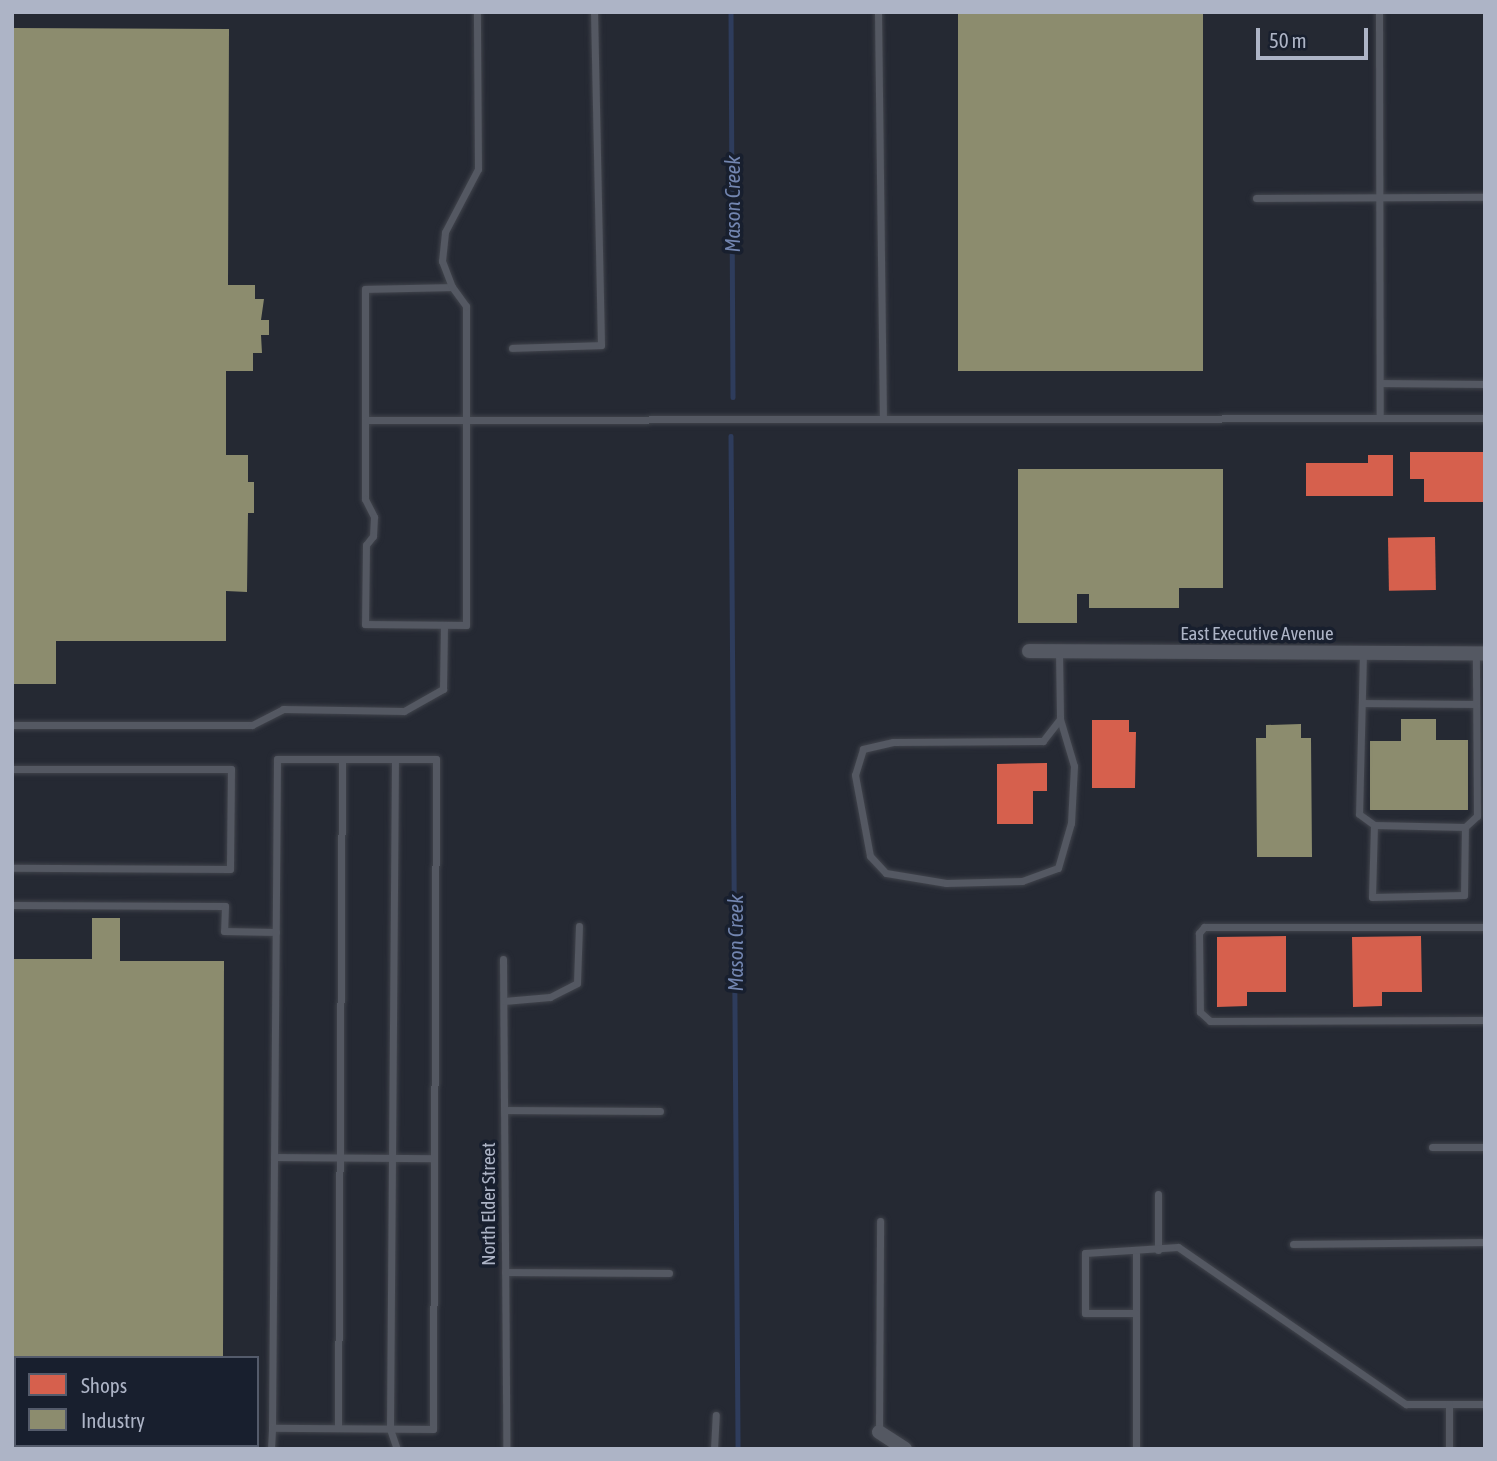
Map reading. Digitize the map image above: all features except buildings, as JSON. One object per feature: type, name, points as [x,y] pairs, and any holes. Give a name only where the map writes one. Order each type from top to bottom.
[{"type":"street","name":"East Executive Avenue","points":[[1029,651],[1480,653]]},
{"type":"street","points":[[879,1432],[905,1449]]},
{"type":"lane","points":[[452,287],[365,289],[365,499],[374,517],[373,536],[366,545],[365,624],[467,625],[466,306],[452,287],[442,261],[445,232],[478,169],[477,12]]},
{"type":"lane","points":[[512,348],[601,345],[594,12]]},
{"type":"lane","points":[[878,12],[883,419]]},
{"type":"lane","points":[[1379,12],[1380,418]]},
{"type":"lane","points":[[1256,198],[1485,197]]},
{"type":"lane","points":[[1380,383],[1485,384]]},
{"type":"lane","points":[[365,420],[1485,418]]},
{"type":"lane","points":[[12,725],[252,725],[283,709],[404,711],[443,689],[444,625]]},
{"type":"lane","points":[[1059,652],[1060,719],[1074,766],[1071,823],[1058,868],[1022,881],[946,883],[886,873],[870,856],[855,775],[863,749],[893,741],[1043,741],[1060,719]]},
{"type":"lane","points":[[1363,653],[1359,814],[1374,825],[1465,827]]},
{"type":"lane","points":[[1374,825],[1372,897],[1464,895],[1465,827],[1476,816],[1476,704],[1480,653]]},
{"type":"lane","points":[[1362,704],[1476,704]]},
{"type":"lane","points":[[271,1449],[277,759],[436,759],[433,1429],[272,1428]]},
{"type":"lane","points":[[338,1429],[342,759]]},
{"type":"lane","points":[[383,1449],[390,1440],[394,759]]},
{"type":"lane","points":[[12,769],[231,769],[230,869],[12,867]]},
{"type":"lane","points":[[12,905],[225,906],[224,931],[276,932]]},
{"type":"lane","points":[[503,1001],[550,997],[577,983],[579,926]]},
{"type":"lane","points":[[1485,927],[1204,927],[1199,933],[1200,1012],[1210,1021],[1485,1020]]},
{"type":"lane","name":"North Elder Street","points":[[503,960],[506,1449]]},
{"type":"lane","points":[[504,1110],[660,1111]]},
{"type":"lane","points":[[1432,1147],[1485,1147]]},
{"type":"lane","points":[[274,1157],[434,1158]]},
{"type":"lane","points":[[1158,1194],[1158,1250]]},
{"type":"lane","points":[[879,1432],[880,1222]]},
{"type":"lane","points":[[1293,1244],[1485,1242]]},
{"type":"lane","points":[[1136,1313],[1086,1313],[1086,1253],[1136,1253],[1178,1247],[1406,1404],[1485,1404]]},
{"type":"lane","points":[[1136,1253],[1136,1449]]},
{"type":"lane","points":[[505,1272],[669,1273]]},
{"type":"lane","points":[[1449,1404],[1449,1449]]},
{"type":"lane","points":[[714,1449],[716,1415]]},
{"type":"lane","points":[[390,1440],[397,1449]]},
{"type":"waterway","name":"Mason Creek","points":[[731,12],[733,397]]},
{"type":"waterway","name":"Mason Creek","points":[[731,436],[738,1449]]}]
